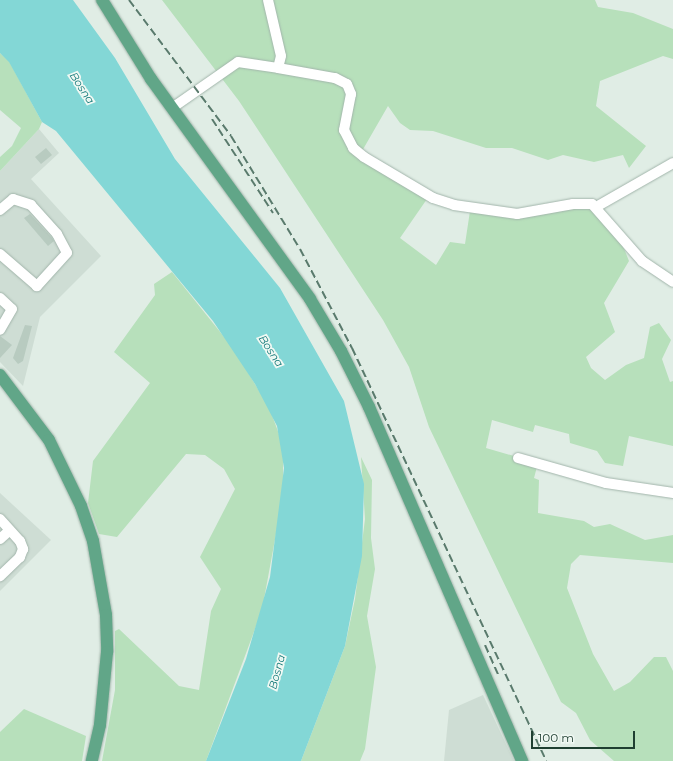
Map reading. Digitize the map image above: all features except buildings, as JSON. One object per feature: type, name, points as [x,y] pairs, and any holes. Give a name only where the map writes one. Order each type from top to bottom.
[{"type":"main road","points":[[102,0],[172,108],[306,294],[341,352],[381,434],[522,761]]},
{"type":"main road","points":[[0,375],[49,440],[81,506],[92,541],[106,615],[107,652],[100,725],[92,761]]},
{"type":"street","points":[[268,0],[281,56],[278,68]]},
{"type":"street","points":[[172,108],[238,62],[335,78],[347,84],[351,94],[344,130],[353,148],[433,198],[454,205],[517,214],[573,204],[596,207],[673,163]]},
{"type":"street","points":[[0,210],[13,199],[31,205],[57,234],[67,252],[37,286],[0,254]]},
{"type":"street","points":[[596,207],[626,246],[673,282]]},
{"type":"street","points":[[0,298],[12,309],[0,330]]},
{"type":"street","points":[[518,458],[598,481],[673,493]]},
{"type":"street","points":[[0,519],[20,541],[22,554],[0,576]]},
{"type":"street","points":[[0,539],[10,530]]},
{"type":"shaded area","points":[[39,129],[59,153],[31,179],[101,256],[40,317],[23,386],[0,362],[0,171]]},
{"type":"shaded area","points":[[0,493],[51,540],[0,591]]},
{"type":"shaded area","points":[[483,695],[514,761],[444,761],[449,710]]},
{"type":"green space","points":[[162,0],[595,0],[598,7],[633,13],[673,29],[673,59],[663,56],[600,81],[596,106],[646,146],[629,168],[623,155],[594,162],[563,155],[548,160],[512,148],[486,148],[433,131],[410,130],[400,123],[388,106],[358,158],[427,199],[400,238],[436,265],[450,242],[465,244],[470,211],[581,207],[596,211],[623,246],[629,261],[604,303],[615,332],[586,357],[591,368],[605,380],[626,365],[644,358],[650,327],[659,323],[671,340],[662,359],[670,382],[673,381],[673,446],[629,436],[623,466],[605,463],[597,451],[570,443],[569,434],[535,425],[533,432],[492,420],[486,448],[538,463],[534,478],[539,480],[538,513],[584,521],[594,527],[610,524],[645,540],[673,535],[673,563],[580,555],[571,564],[567,588],[593,654],[614,691],[630,682],[654,657],[666,657],[673,671],[673,761],[614,761],[590,740],[576,713],[561,702],[429,427],[409,367],[383,320],[239,101]]},
{"type":"green space","points":[[0,53],[9,61],[42,122],[39,129],[0,171],[0,157],[12,146],[21,128],[0,110]]},
{"type":"green space","points":[[172,272],[233,348],[269,407],[283,445],[283,496],[262,610],[206,761],[102,761],[115,690],[115,631],[119,629],[179,686],[199,690],[211,611],[221,589],[200,557],[235,489],[224,469],[205,455],[186,454],[117,537],[99,534],[88,503],[93,461],[150,383],[114,352],[155,295],[154,284]]},
{"type":"green space","points":[[361,457],[372,480],[371,538],[375,569],[367,616],[376,667],[365,749],[360,761],[301,761],[345,646],[355,599],[365,519]]},
{"type":"green space","points":[[24,709],[86,736],[82,761],[0,761],[0,732]]},
{"type":"water","name":"Bosna","points":[[0,0],[73,0],[115,58],[175,159],[280,288],[344,401],[364,484],[362,556],[345,646],[301,761],[206,761],[246,659],[270,577],[284,468],[277,426],[255,384],[213,321],[56,131],[42,122],[9,62],[0,53]]},
{"type":"railway","points":[[129,0],[231,136],[300,249],[352,348],[546,761]]},
{"type":"railway","points":[[212,119],[273,213]]},
{"type":"railway","points":[[485,645],[499,676]]}]
